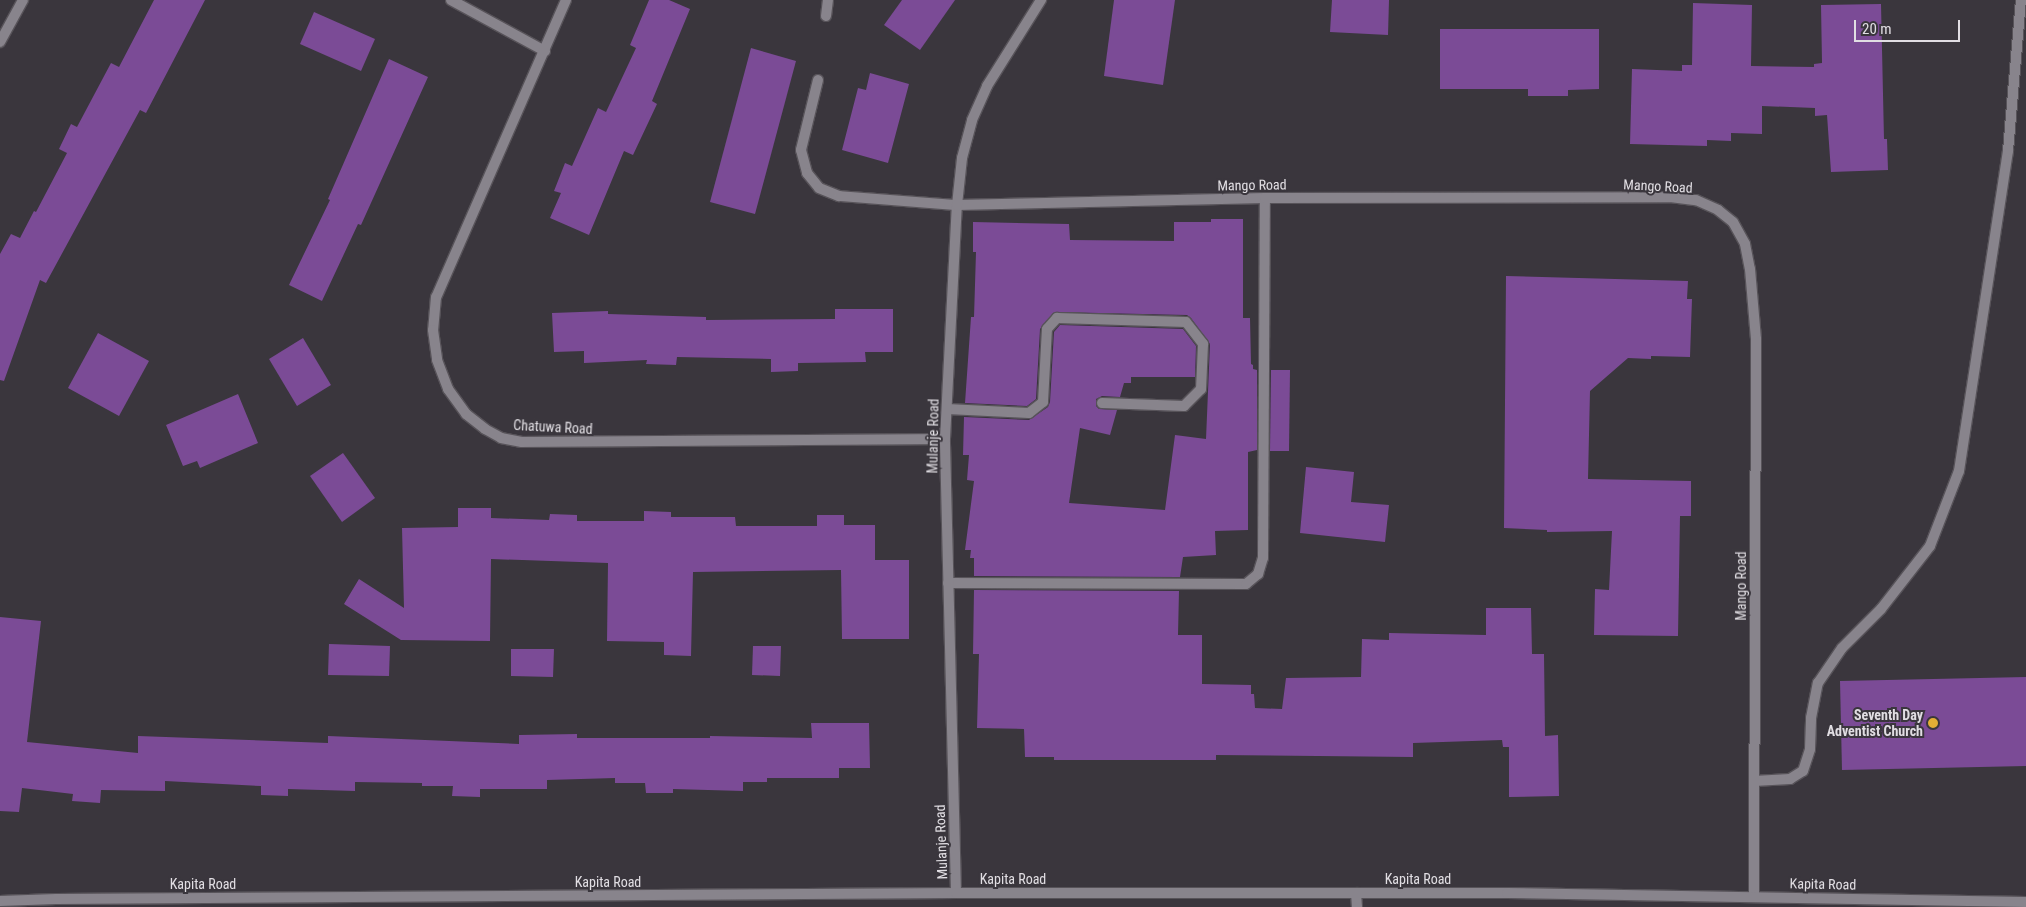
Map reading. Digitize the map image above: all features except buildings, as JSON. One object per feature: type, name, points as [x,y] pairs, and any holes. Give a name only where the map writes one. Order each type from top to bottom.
[{"type":"street","points":[[0,42],[23,0]]},
{"type":"street","points":[[451,0],[545,51]]},
{"type":"street","name":"Chatuwa Road","points":[[566,0],[436,297],[433,330],[437,360],[448,388],[466,414],[493,434],[522,442],[945,439]]},
{"type":"street","points":[[826,16],[828,0]]},
{"type":"street","name":"Mulanje Road","points":[[956,893],[945,439],[957,205],[962,158],[972,120],[987,86],[1041,0]]},
{"type":"street","points":[[1754,781],[1790,780],[1803,771],[1810,749],[1811,718],[1818,684],[1842,648],[1881,609],[1930,546],[1959,471],[2008,151],[2021,0]]},
{"type":"street","name":"Mango Road","points":[[818,80],[801,150],[806,173],[819,188],[839,196],[957,205],[1265,198],[1670,197],[1696,200],[1718,210],[1733,222],[1745,244],[1750,269],[1756,340],[1754,896]]},
{"type":"street","points":[[948,583],[1246,584],[1258,574],[1263,558],[1265,198]]},
{"type":"street","points":[[947,409],[1029,413],[1043,402],[1047,329],[1057,318],[1186,322],[1203,344],[1201,388],[1184,406],[1102,403]]},
{"type":"street","name":"Kapita Road","points":[[0,901],[56,903],[956,893],[1356,893],[1754,896],[2026,902]]},
{"type":"street","points":[[1356,893],[1357,907]]},
{"type":"place","name":"Seventh Day Adventist Church","points":[[1933,723]]}]
